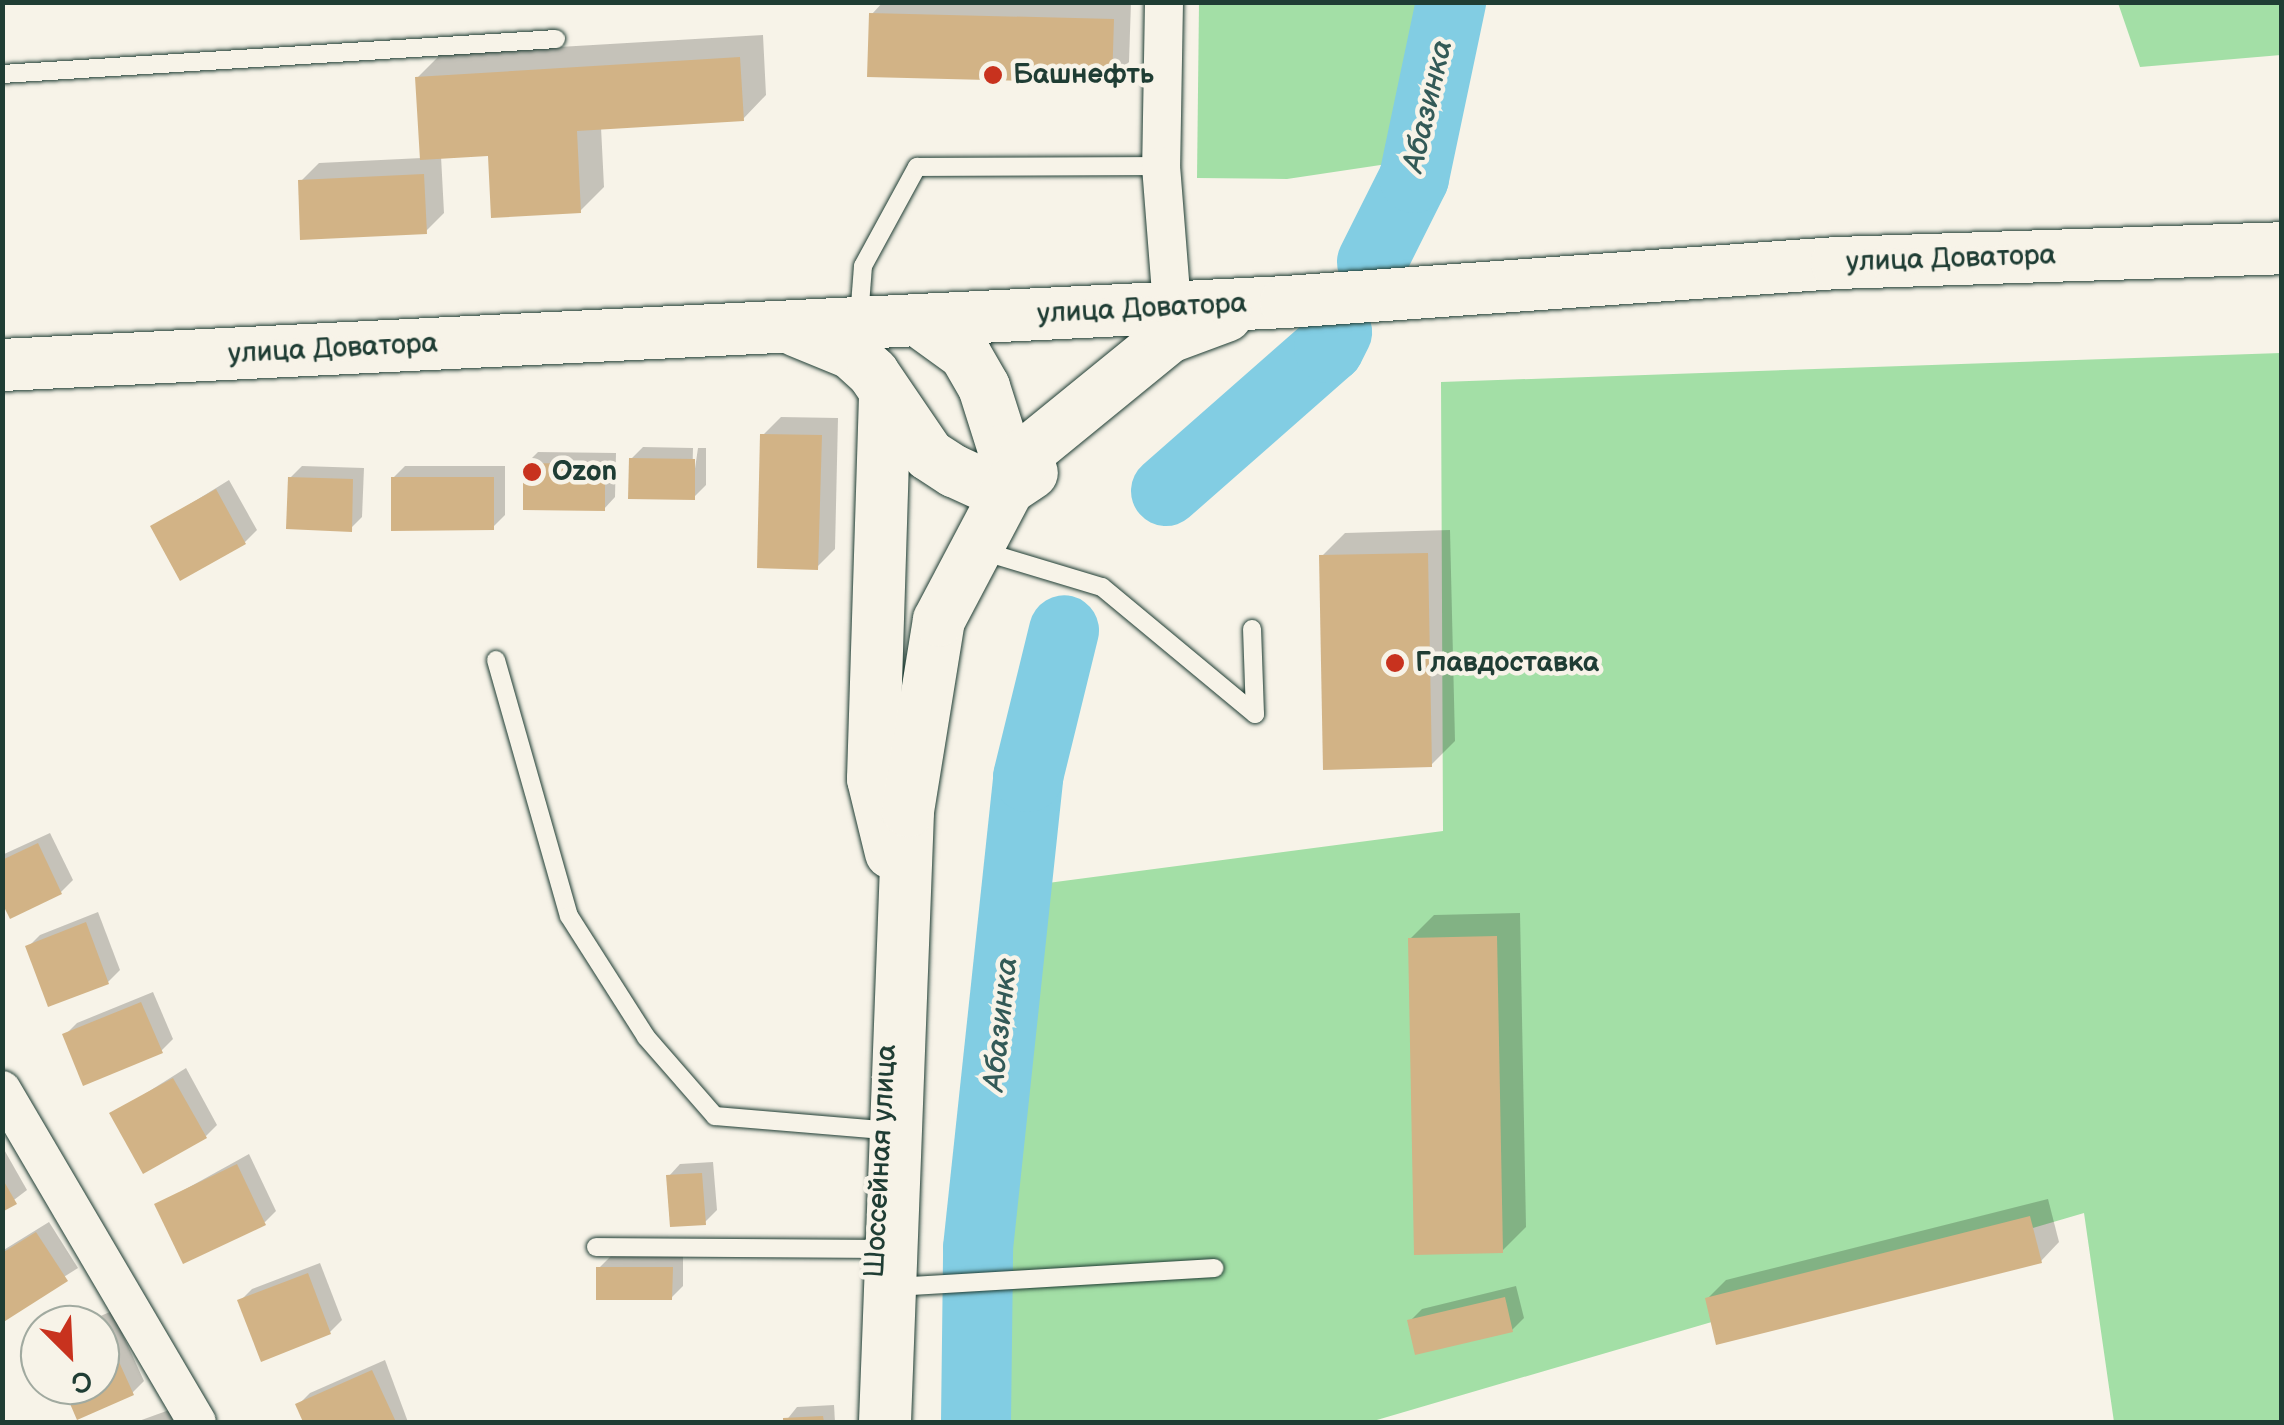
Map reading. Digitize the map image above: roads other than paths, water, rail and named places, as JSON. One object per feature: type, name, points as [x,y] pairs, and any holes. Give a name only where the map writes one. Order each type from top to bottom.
[{"type":"main road","name":"улица Доватора","points":[[2,365],[1286,302],[1837,263],[2282,248]]},
{"type":"main road","points":[[1002,492],[1150,379],[1286,302]]},
{"type":"main road","points":[[919,321],[965,354],[984,387],[1004,450],[1002,492]]},
{"type":"main road","points":[[781,326],[852,354],[929,456],[1002,492]]},
{"type":"main road","name":"Шоссейная улица","points":[[885,1422],[883,1130],[893,939],[903,902],[874,779],[886,396]]},
{"type":"main road","name":"Шоссейная улица","points":[[871,1422],[903,902],[923,689],[939,620],[1002,492]]},
{"type":"street","points":[[1164,2],[1161,166],[1172,305]]},
{"type":"street","points":[[2,1090],[197,1422]]},
{"type":"lane","points":[[2,74],[556,39]]},
{"type":"lane","points":[[859,324],[863,266],[917,167],[1161,166]]},
{"type":"lane","points":[[972,548],[1102,587],[1254,714],[1252,629]]},
{"type":"lane","points":[[496,660],[569,916],[646,1038],[714,1116],[883,1130]]},
{"type":"lane","points":[[596,1247],[882,1268],[1214,1268]]},
{"type":"waterway","name":"Абазинка","points":[[1372,262],[1414,178],[1451,2]]},
{"type":"waterway","name":"Абазинка","points":[[1166,491],[1329,348],[1337,332]]},
{"type":"waterway","name":"Абазинка","points":[[976,1422],[978,1248],[1028,777],[1064,630]]},
{"type":"place","name":"Башнефть","points":[[993,75]]},
{"type":"place","name":"Ozon","points":[[532,472]]},
{"type":"place","name":"Главдоставка","points":[[1395,663]]}]
